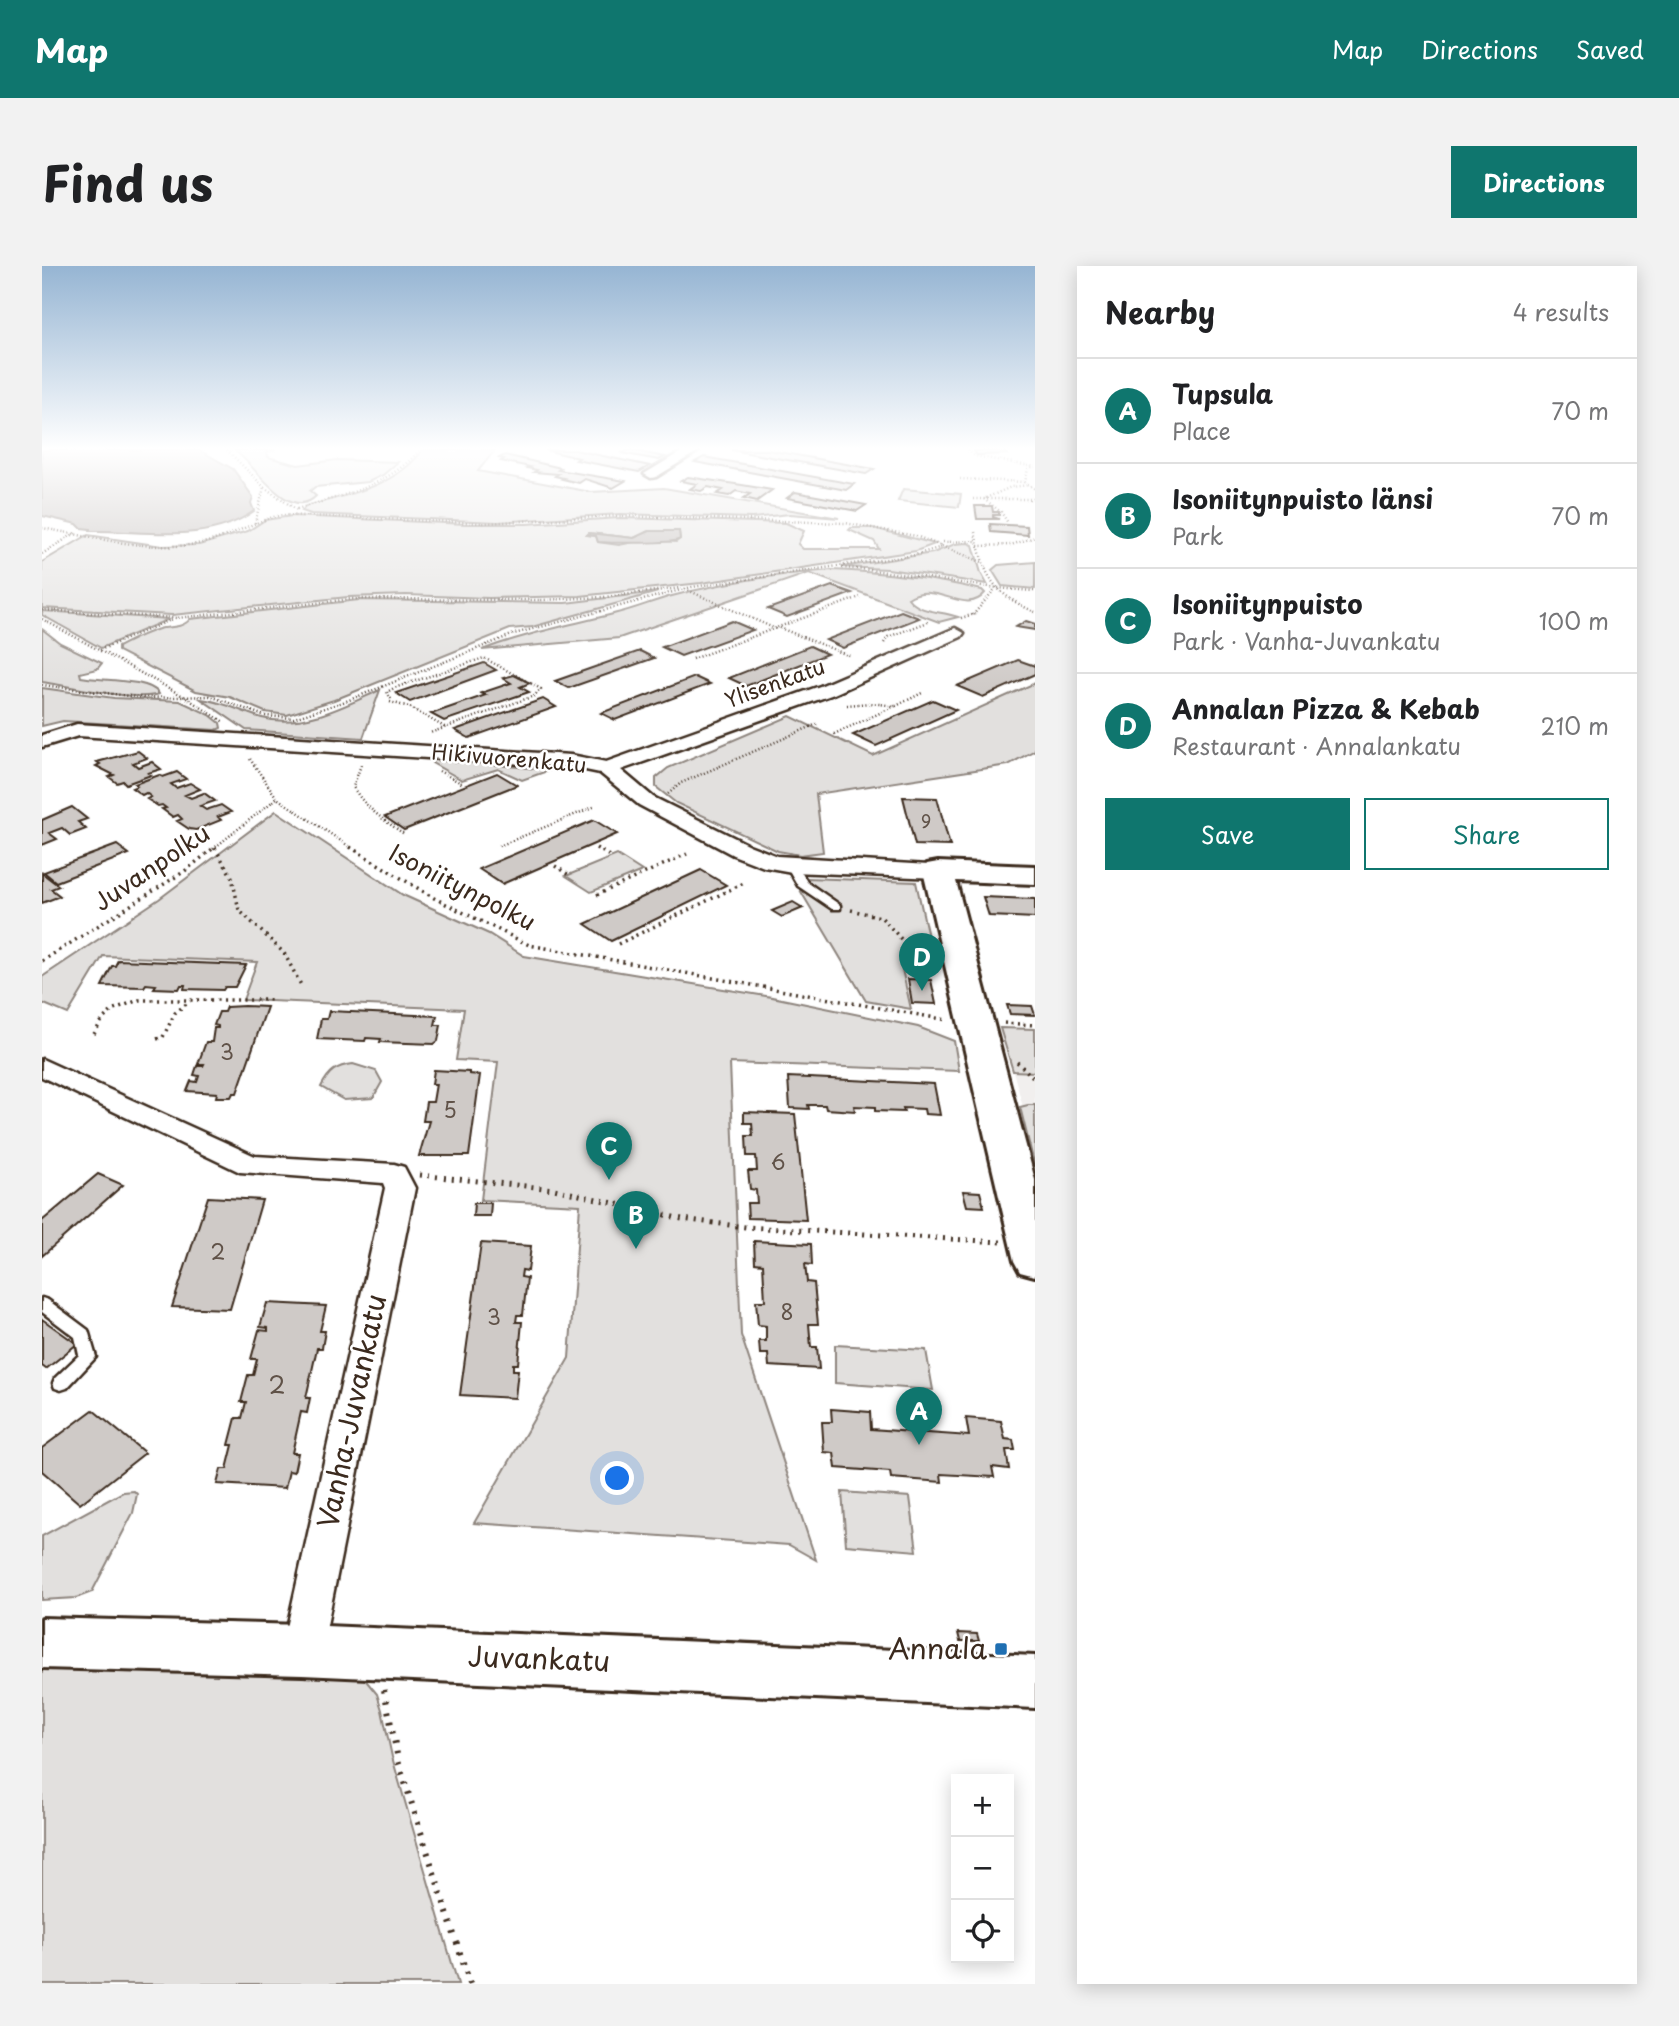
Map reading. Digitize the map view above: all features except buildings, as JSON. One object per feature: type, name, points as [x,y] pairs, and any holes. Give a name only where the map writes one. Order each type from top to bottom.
[{"type":"street","name":"Ylisenkatu","points":[[607,768],[799,701],[915,654],[955,633]]},
{"type":"street","name":"Hikivuorenkatu","points":[[42,741],[77,730],[571,761],[607,768],[633,792],[655,806],[741,850],[772,862],[1035,875]]},
{"type":"street","points":[[938,871],[976,1022],[1022,1251]]},
{"type":"street","points":[[42,1067],[250,1165],[394,1174]]},
{"type":"street","name":"Vanha-Juvankatu","points":[[302,1650],[400,1188],[394,1174]]},
{"type":"street","name":"Juvankatu","points":[[42,1643],[302,1650],[1035,1682]]},
{"type":"lane","points":[[792,865],[802,884],[836,907]]},
{"type":"lane","points":[[42,1304],[82,1334],[88,1357],[61,1383]]},
{"type":"path","points":[[61,530],[180,545],[211,541],[237,530]]},
{"type":"path","points":[[891,530],[939,542],[982,562]]},
{"type":"path","points":[[42,554],[77,532]]},
{"type":"path","points":[[975,532],[984,571],[995,589],[1009,601],[1035,612]]},
{"type":"path","points":[[978,546],[1011,545],[1035,537]]},
{"type":"path","points":[[939,542],[977,541]]},
{"type":"path","points":[[42,610],[177,618],[352,598],[543,600],[604,597],[830,568],[935,551],[942,547],[939,542]]},
{"type":"path","points":[[830,568],[919,575],[995,589],[1035,591]]},
{"type":"path","points":[[42,685],[106,695],[210,696],[265,716],[303,717],[514,634],[692,587]]},
{"type":"path","points":[[684,589],[850,656]]},
{"type":"path","points":[[955,633],[995,589]]},
{"type":"path","points":[[692,659],[860,597]]},
{"type":"path","points":[[100,650],[177,618]]},
{"type":"path","name":"Isoniitynpolku","points":[[42,619],[185,697],[243,734],[241,746],[277,798],[345,844],[434,898],[528,944],[937,1019],[1035,1025]]},
{"type":"path","points":[[884,643],[888,637],[928,622]]},
{"type":"path","points":[[425,734],[447,728],[534,696],[541,690],[523,677],[484,658],[387,692],[391,701],[409,707],[447,728]]},
{"type":"path","points":[[834,734],[922,693]]},
{"type":"path","points":[[847,705],[870,703],[896,706]]},
{"type":"path","points":[[662,800],[681,783],[817,724]]},
{"type":"path","points":[[362,763],[353,786],[358,797],[404,834]]},
{"type":"path","points":[[436,769],[463,784]]},
{"type":"path","name":"Juvanpolku","points":[[42,961],[185,871],[277,798]]},
{"type":"path","points":[[499,846],[596,806]]},
{"type":"path","points":[[215,848],[225,859],[230,874],[238,885],[239,910],[284,953],[301,985]]},
{"type":"path","points":[[596,848],[611,857]]},
{"type":"path","points":[[597,895],[687,854]]},
{"type":"path","points":[[555,866],[569,874]]},
{"type":"path","points":[[618,944],[744,883]]},
{"type":"path","points":[[836,907],[881,917],[922,962],[947,974]]},
{"type":"path","points":[[94,1034],[109,1011],[128,1001],[145,998],[191,1001],[271,1000]]},
{"type":"path","points":[[157,1039],[163,1037],[175,1013],[191,1001]]},
{"type":"path","points":[[394,1174],[555,1189],[682,1219],[746,1227],[1022,1251]]},
{"type":"path","points":[[390,1726],[420,1833],[470,1984]]},
{"type":"shaded area","points":[[90,530],[205,530],[174,533]]},
{"type":"shaded area","points":[[802,530],[798,544],[803,549],[879,549],[874,541],[849,530],[881,530],[935,544],[916,551],[701,583],[580,596],[348,597],[172,615],[42,608],[42,562],[88,535],[162,546],[199,545],[248,531]],"holes":[[[648,531],[679,531],[680,539],[676,542],[644,540],[619,545],[598,542],[596,536],[587,535],[589,533],[634,538]]]},
{"type":"shaded area","points":[[650,531],[679,531],[680,539],[598,542],[596,536],[587,535],[589,533],[634,538]]},
{"type":"shaded area","points":[[955,544],[973,545],[987,584],[888,569],[842,567],[933,553]]},
{"type":"shaded area","points":[[1035,562],[1035,589],[1002,586],[992,570],[998,565]]},
{"type":"shaded area","points":[[832,570],[926,579],[982,590],[985,593],[969,601],[929,593],[908,598],[918,607],[958,617],[939,622],[809,573],[619,638],[482,650],[688,592],[750,580]]},
{"type":"shaded area","points":[[658,592],[532,627],[510,629],[334,700],[287,715],[265,712],[230,697],[196,691],[118,651],[118,647],[140,636],[157,629],[181,625],[190,619],[359,600],[565,603]]},
{"type":"shaded area","points":[[42,611],[169,619],[101,648],[42,615]]},
{"type":"shaded area","points":[[42,629],[60,643],[102,663],[97,669],[80,673],[81,677],[146,685],[159,694],[119,695],[42,682]]},
{"type":"shaded area","points":[[1035,683],[1035,750],[1008,765],[816,794],[823,852],[800,855],[778,851],[676,803],[656,787],[656,778],[668,768],[790,716],[873,756]]},
{"type":"shaded area","points":[[42,688],[114,698],[180,701],[210,715],[220,723],[221,728],[216,730],[63,721],[42,726]]},
{"type":"shaded area","points":[[380,690],[363,738],[246,730],[201,699],[262,718],[293,721],[338,709]]},
{"type":"shaded area","points":[[433,759],[550,770],[522,780],[498,769],[462,780],[432,763]]},
{"type":"shaded area","points":[[276,811],[403,895],[489,934],[524,956],[772,997],[918,1027],[954,1041],[959,1071],[730,1063],[741,1335],[816,1560],[789,1545],[474,1523],[569,1358],[580,1205],[481,1200],[498,1062],[456,1060],[464,1009],[243,1000],[257,962],[103,956],[68,1014],[42,1003],[42,977],[159,899]]},
{"type":"shaded area","points":[[617,855],[642,871],[591,892],[566,876]]},
{"type":"shaded area","points":[[807,878],[916,882],[932,955],[901,965],[911,1009],[866,1001],[800,890]]},
{"type":"shaded area","points":[[1000,1028],[1035,1029],[1035,1072],[1013,1071]]},
{"type":"shaded area","points":[[353,1064],[376,1071],[382,1082],[373,1098],[344,1100],[321,1087],[334,1070]]},
{"type":"shaded area","points":[[1013,1071],[1035,1072],[1035,1151]]},
{"type":"shaded area","points":[[1035,1105],[1035,1167],[1020,1107]]},
{"type":"shaded area","points":[[835,1345],[926,1350],[933,1390],[835,1383]]},
{"type":"shaded area","points":[[134,1491],[137,1494],[133,1513],[92,1592],[76,1598],[42,1600],[42,1536],[123,1492]]},
{"type":"shaded area","points":[[842,1492],[910,1497],[917,1551],[846,1545]]},
{"type":"shaded area","points":[[42,1662],[363,1677],[377,1694],[382,1710],[392,1757],[458,1984],[42,1984]]},
{"type":"place","name":"Annalan Pizza & Kebab","points":[[922,991]]},
{"type":"place","name":"Isoniitynpuisto","points":[[609,1180]]},
{"type":"place","name":"Isoniitynpuisto länsi","points":[[636,1249]]},
{"type":"place","name":"Tupsula","points":[[919,1445]]},
{"type":"place","name":"Annala","points":[[1001,1649]]}]
